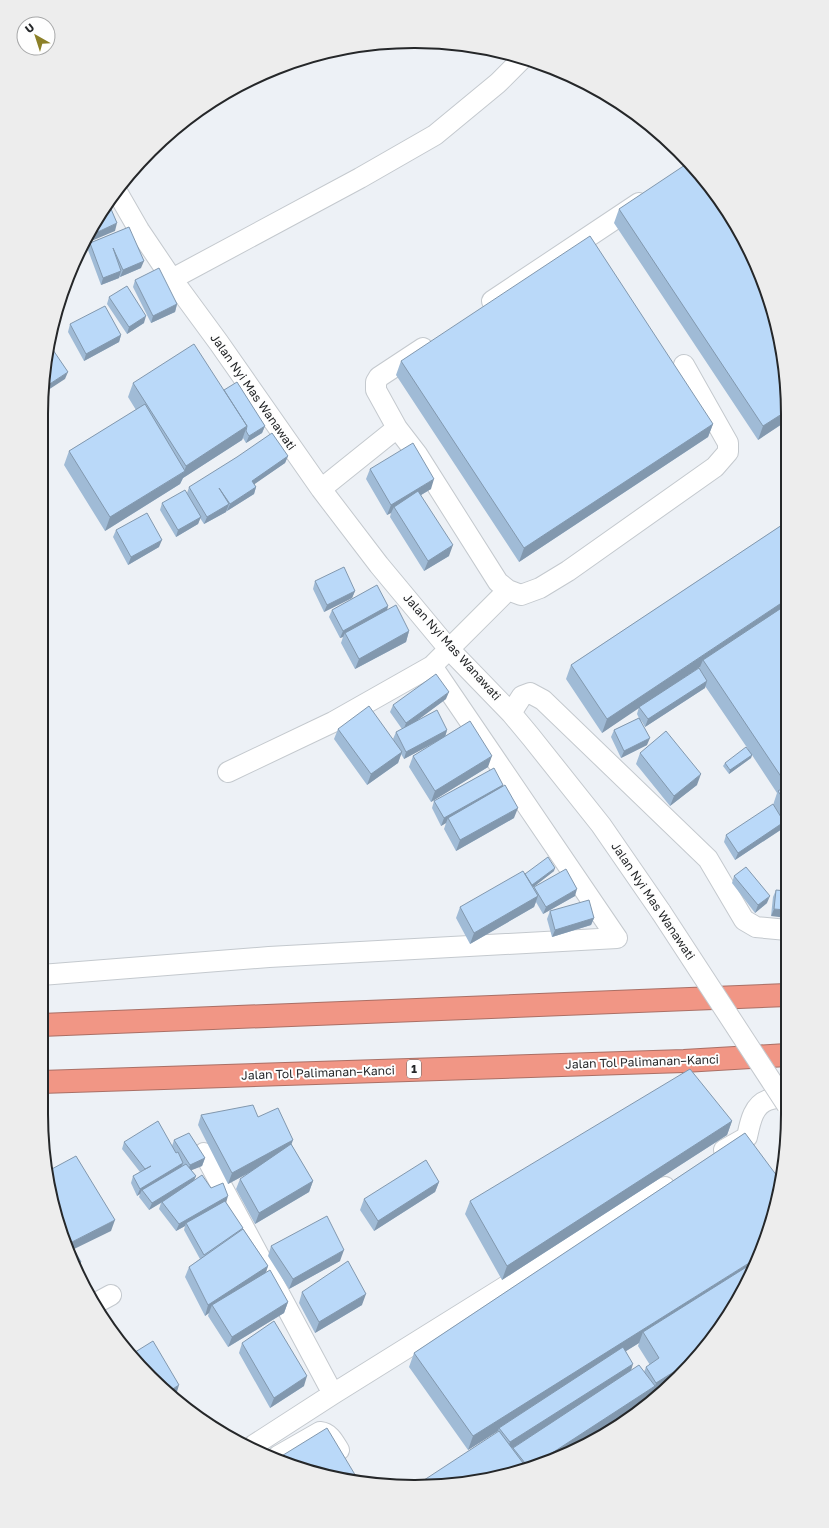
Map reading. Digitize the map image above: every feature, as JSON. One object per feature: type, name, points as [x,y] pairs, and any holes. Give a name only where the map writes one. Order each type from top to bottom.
[{"type":"highway","points":[[48,1025],[781,995]]},
{"type":"highway","name":"Jalan Tol Palimanan–Kanci","points":[[48,1082],[684,1061],[781,1055]]},
{"type":"street","points":[[172,279],[312,204],[435,135],[498,83],[518,63]]},
{"type":"street","points":[[477,311],[653,194]]},
{"type":"street","name":"Jalan Nyi Mas Wanawati","points":[[120,197],[139,230],[172,279],[224,349],[321,489],[379,565],[448,648],[511,713],[601,825],[661,912],[781,1096]]},
{"type":"street","points":[[438,338],[379,377],[376,382],[376,390],[397,428],[417,454],[498,582],[508,590],[520,595],[540,588],[568,571],[714,467],[728,452],[728,444],[684,365]]},
{"type":"street","points":[[321,489],[397,428]]},
{"type":"street","points":[[228,772],[333,722],[432,666],[448,648],[508,590]]},
{"type":"street","points":[[48,974],[269,957],[617,938],[432,666]]},
{"type":"street","points":[[511,713],[522,696],[530,693],[543,700],[708,859],[744,920],[756,927],[781,929]]},
{"type":"street","points":[[706,1162],[751,1143],[751,1118],[757,1108],[768,1100],[781,1097]]},
{"type":"street","points":[[204,1153],[333,1394]]},
{"type":"street","points":[[256,1444],[333,1394],[679,1179]]},
{"type":"street","points":[[280,1455],[317,1433],[323,1432],[330,1437],[349,1466]]},
{"type":"building","points":[[684,166],[705,191],[732,231],[753,274],[762,297],[769,320],[778,367],[781,415],[763,426],[619,209]]},
{"type":"building","points":[[111,209],[117,223],[96,233]]},
{"type":"building","points":[[129,227],[144,261],[123,270],[113,248],[121,271],[103,278],[91,243]]},
{"type":"building","points":[[590,236],[713,424],[524,548],[401,361]]},
{"type":"building","points":[[159,268],[177,304],[153,316],[135,280]]},
{"type":"building","points":[[127,286],[146,316],[129,327],[109,297]]},
{"type":"building","points":[[105,306],[121,335],[86,354],[70,324]]},
{"type":"building","points":[[194,344],[247,426],[186,466],[133,383]]},
{"type":"building","points":[[54,351],[68,372],[50,384]]},
{"type":"building","points":[[237,382],[265,426],[249,436],[246,431],[247,426],[224,390]]},
{"type":"building","points":[[145,404],[185,471],[110,517],[69,451]]},
{"type":"building","points":[[272,433],[288,456],[252,481],[256,487],[230,504],[219,488],[229,504],[207,517],[189,487]]},
{"type":"building","points":[[413,443],[434,479],[391,505],[370,469]]},
{"type":"building","points":[[185,490],[201,517],[178,530],[162,503]]},
{"type":"building","points":[[418,491],[453,545],[428,561],[394,507]]},
{"type":"building","points":[[147,513],[162,540],[131,557],[116,530]]},
{"type":"building","points":[[781,526],[781,603],[607,719],[571,665]]},
{"type":"building","points":[[344,567],[355,591],[327,605],[315,581]]},
{"type":"building","points":[[377,585],[388,606],[343,631],[332,610]]},
{"type":"building","points":[[396,605],[409,631],[359,659],[345,633]]},
{"type":"building","points":[[781,608],[781,777],[703,660]]},
{"type":"building","points":[[699,668],[707,681],[648,719],[639,707]]},
{"type":"building","points":[[436,674],[449,692],[406,723],[393,705]]},
{"type":"building","points":[[369,706],[402,752],[371,774],[338,729]]},
{"type":"building","points":[[437,710],[447,730],[406,752],[396,732]]},
{"type":"building","points":[[639,718],[650,738],[624,751],[614,730]]},
{"type":"building","points":[[470,721],[492,756],[435,791],[413,756]]},
{"type":"building","points":[[666,731],[701,774],[674,796],[640,753]]},
{"type":"building","points":[[746,747],[752,755],[730,770],[725,763]]},
{"type":"building","points":[[494,768],[503,785],[444,818],[434,801]]},
{"type":"building","points":[[505,785],[518,808],[460,840],[448,818]]},
{"type":"building","points":[[773,804],[781,817],[781,824],[738,853],[726,835]]},
{"type":"building","points":[[548,857],[555,868],[532,885],[525,874]]},
{"type":"building","points":[[746,867],[770,896],[758,905],[734,876]]},
{"type":"building","points":[[566,869],[577,889],[546,907],[534,887]]},
{"type":"building","points":[[523,871],[538,896],[474,933],[460,907]]},
{"type":"building","points":[[776,890],[781,890],[781,910],[774,909]]},
{"type":"building","points":[[589,900],[594,918],[555,930],[550,911]]},
{"type":"building","points":[[690,1069],[732,1121],[507,1266],[470,1201]]},
{"type":"building","points":[[253,1105],[258,1117],[278,1108],[293,1140],[232,1173],[201,1115]]},
{"type":"building","points":[[158,1121],[176,1153],[178,1152],[183,1163],[140,1189],[133,1176],[151,1166],[145,1169],[124,1142]]},
{"type":"building","points":[[189,1133],[205,1158],[190,1165],[174,1140]]},
{"type":"building","points":[[745,1133],[776,1174],[769,1208],[762,1231],[749,1263],[473,1436],[414,1353]]},
{"type":"building","points":[[291,1144],[313,1181],[259,1213],[240,1179]]},
{"type":"building","points":[[76,1156],[115,1220],[71,1242],[60,1208],[52,1169]]},
{"type":"building","points":[[426,1160],[439,1182],[378,1221],[364,1199]]},
{"type":"building","points":[[186,1164],[196,1176],[152,1203],[142,1190]]},
{"type":"building","points":[[202,1175],[211,1188],[223,1183],[228,1196],[179,1224],[162,1202]]},
{"type":"building","points":[[225,1201],[243,1228],[204,1255],[186,1223]]},
{"type":"building","points":[[327,1216],[344,1250],[293,1279],[271,1246]]},
{"type":"building","points":[[243,1229],[268,1266],[208,1305],[189,1267]]},
{"type":"building","points":[[348,1261],[366,1294],[319,1322],[302,1292]]},
{"type":"building","points":[[747,1266],[732,1297],[705,1337],[677,1370],[656,1383],[646,1367],[659,1358],[643,1332]]},
{"type":"building","points":[[270,1270],[288,1302],[232,1337],[212,1305]]},
{"type":"building","points":[[274,1321],[307,1376],[274,1398],[242,1343]]},
{"type":"building","points":[[153,1341],[179,1385],[173,1389],[155,1373],[136,1351]]},
{"type":"building","points":[[623,1347],[633,1364],[510,1442],[499,1428]]},
{"type":"building","points":[[639,1365],[655,1386],[551,1453],[525,1463],[513,1448]]},
{"type":"building","points":[[327,1428],[355,1475],[320,1468],[283,1455]]},
{"type":"building","points":[[499,1431],[523,1464],[509,1468],[462,1477],[425,1480]]}]
